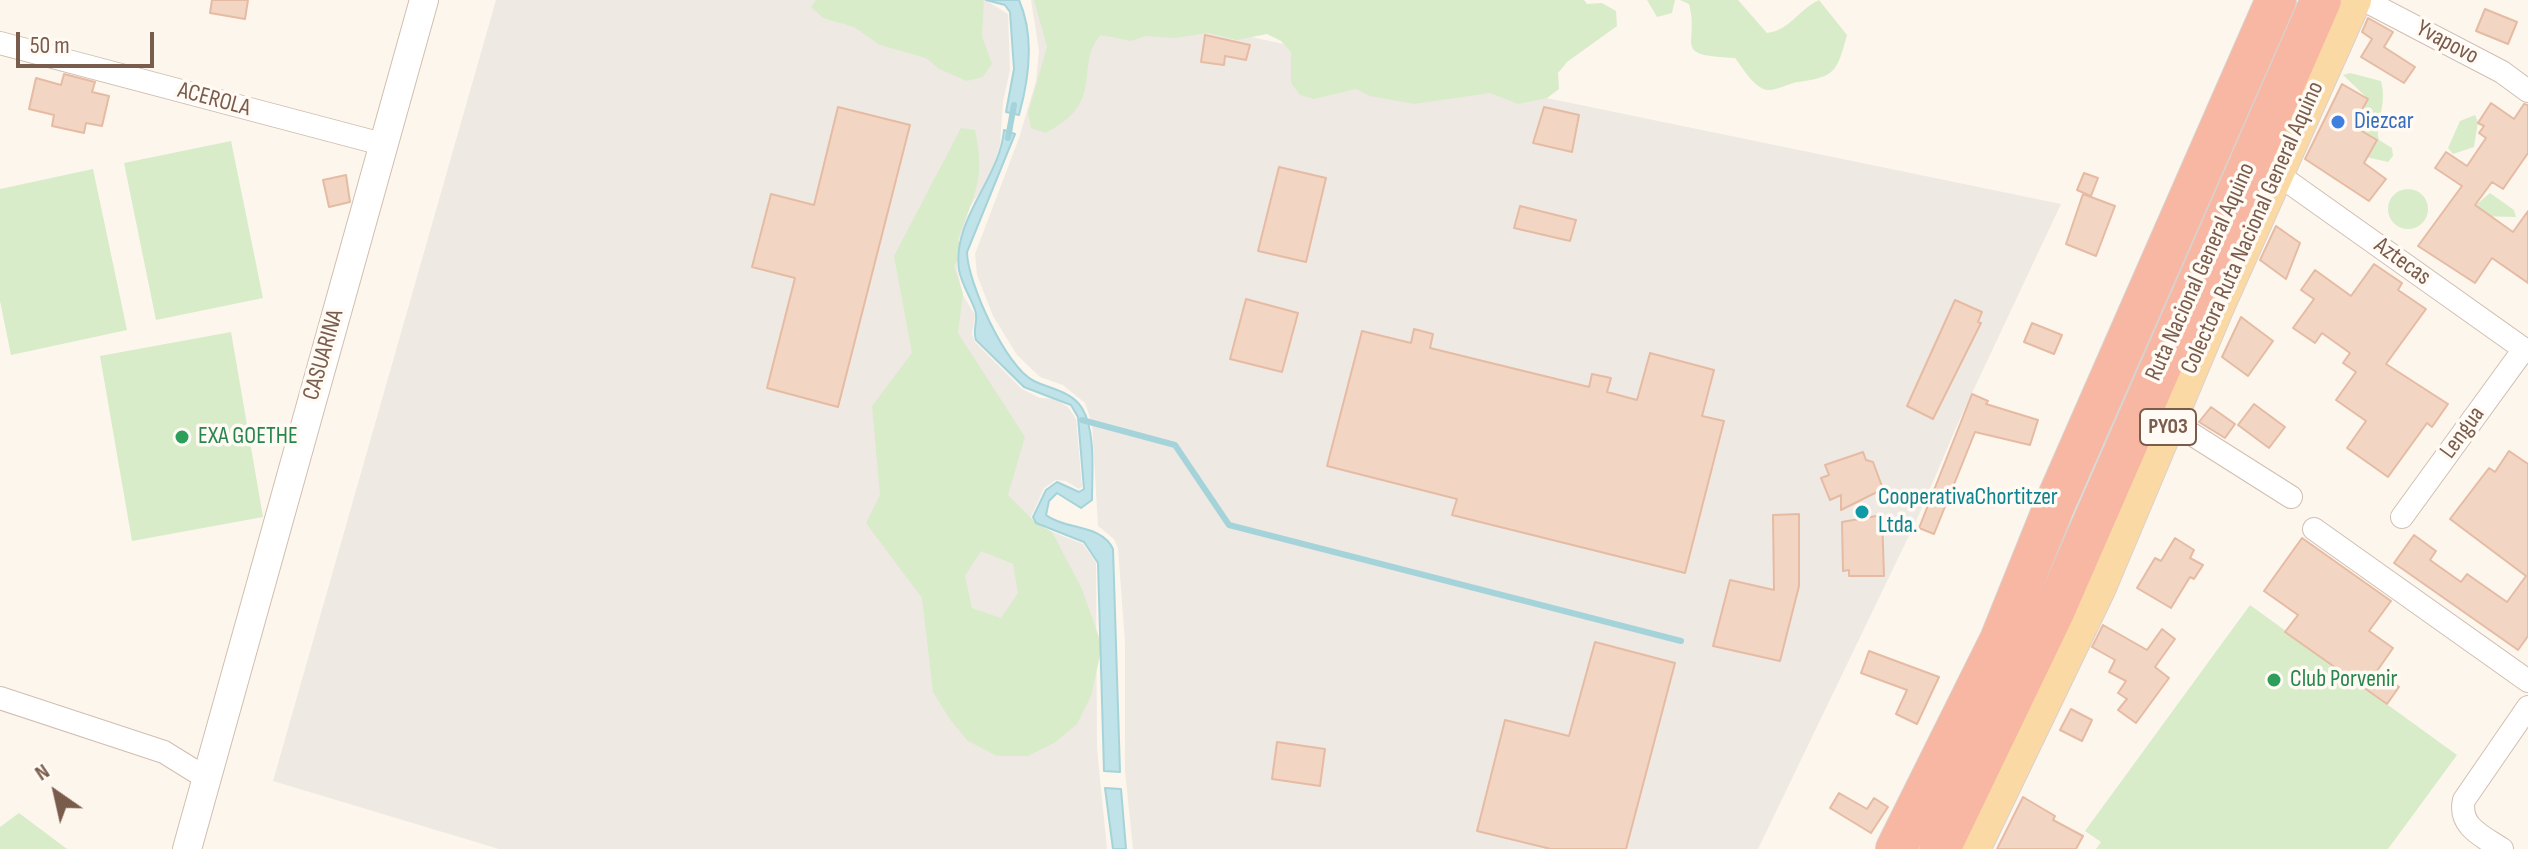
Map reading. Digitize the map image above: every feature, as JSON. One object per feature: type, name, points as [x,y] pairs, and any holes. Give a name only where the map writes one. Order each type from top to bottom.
[{"type":"highway","name":"Ruta Nacional General Aquino","points":[[1896,849],[2000,640],[2054,506],[2276,0]]},
{"type":"highway","name":"Ruta Nacional General Aquino","points":[[1940,849],[2054,612],[2321,0]]},
{"type":"main road","name":"Colectora Ruta Nacional General Aquino","points":[[1972,849],[2085,615],[2171,421],[2215,309],[2353,0]]},
{"type":"main road","points":[[2054,612],[2215,309]]},
{"type":"street","name":"CASUARINA","points":[[187,849],[424,0]]},
{"type":"street","name":"Yvapovo","points":[[2364,0],[2502,72],[2528,91]]},
{"type":"street","name":"ACEROLA","points":[[0,43],[382,144]]},
{"type":"street","name":"Aztecas","points":[[2276,173],[2526,350]]},
{"type":"street","name":"Lengua","points":[[2402,517],[2526,350]]},
{"type":"street","points":[[2171,421],[2291,497]]},
{"type":"street","points":[[2314,529],[2528,681]]},
{"type":"street","points":[[0,698],[164,752],[206,778]]},
{"type":"street","points":[[2502,849],[2465,822],[2461,812],[2464,800],[2528,707]]},
{"type":"shaded area","points":[[496,0],[985,0],[1008,14],[1010,70],[1003,102],[1000,145],[990,176],[970,207],[957,247],[957,269],[963,295],[975,315],[972,334],[975,342],[1022,389],[1040,398],[1055,399],[1068,407],[1076,419],[1082,487],[1079,489],[1066,481],[1056,480],[1044,488],[1031,517],[1035,525],[1083,544],[1096,563],[1097,748],[1107,849],[499,849],[273,781]]},
{"type":"shaded area","points":[[1031,0],[1071,0],[2061,204],[1958,423],[1918,517],[1758,849],[1133,849],[1125,771],[1125,643],[1118,548],[1114,539],[1098,526],[1092,424],[1085,403],[1063,385],[1040,377],[1017,355],[993,316],[977,275],[975,254],[1019,138],[1036,81],[1039,51]]},
{"type":"green space","points":[[816,0],[984,0],[982,36],[992,64],[983,77],[967,81],[939,69],[926,58],[880,45],[854,27],[823,18],[811,7]]},
{"type":"green space","points":[[1034,0],[1584,0],[1587,4],[1602,3],[1616,11],[1617,26],[1567,62],[1558,73],[1559,89],[1547,98],[1518,104],[1490,93],[1414,104],[1370,96],[1356,89],[1314,99],[1300,95],[1291,83],[1291,52],[1281,41],[1267,34],[1237,40],[1208,33],[1175,38],[1146,36],[1131,41],[1101,35],[1093,46],[1083,96],[1076,109],[1045,133],[1031,128],[1028,113],[1047,47]]},
{"type":"green space","points":[[1647,0],[1675,0],[1672,13],[1657,17]]},
{"type":"green space","points":[[1680,0],[1738,0],[1767,33],[1782,28],[1819,0],[1847,35],[1837,64],[1828,74],[1767,90],[1753,81],[1735,58],[1715,57],[1695,51],[1689,4]]},
{"type":"green space","points":[[2350,73],[2381,81],[2383,99],[2378,134],[2379,140],[2392,148],[2393,156],[2388,162],[2366,157],[2356,130],[2365,119],[2365,96],[2343,75]]},
{"type":"green space","points":[[2475,115],[2478,122],[2474,147],[2453,154],[2448,148],[2460,121]]},
{"type":"green space","points":[[961,128],[975,130],[979,175],[958,240],[963,250],[954,266],[963,294],[958,333],[1025,437],[1008,495],[1036,523],[1052,532],[1082,589],[1102,646],[1091,696],[1077,724],[1054,743],[1028,756],[997,756],[968,741],[949,718],[933,692],[922,598],[866,523],[880,495],[872,406],[912,353],[894,256]],"holes":[[[981,551],[1013,564],[1018,593],[1001,618],[972,608],[965,576]]]},
{"type":"green space","points":[[231,141],[263,298],[156,320],[124,163]]},
{"type":"green space","points":[[93,169],[127,330],[11,355],[0,301],[0,189]]},
{"type":"green space","points":[[2408,189],[2422,195],[2428,209],[2422,223],[2408,229],[2394,223],[2388,209],[2394,195]]},
{"type":"green space","points":[[2490,193],[2514,210],[2516,217],[2476,216],[2477,204]]},
{"type":"green space","name":"EXA GOETHE","points":[[231,332],[263,517],[132,541],[100,356]]},
{"type":"green space","name":"Club Porvenir","points":[[2250,605],[2457,755],[2388,849],[2096,849],[2101,842],[2085,831]]},
{"type":"green space","points":[[19,813],[67,849],[0,849],[0,827]]},
{"type":"water","points":[[986,0],[1019,0],[1024,14],[1029,58],[1019,115],[1006,112],[1014,69],[1010,12],[1005,5]]},
{"type":"water","points":[[1004,130],[1015,134],[967,252],[969,265],[990,322],[1012,359],[1034,381],[1072,398],[1086,417],[1092,453],[1092,500],[1081,508],[1057,493],[1049,501],[1046,515],[1101,535],[1113,549],[1120,772],[1104,771],[1098,563],[1084,542],[1036,523],[1033,517],[1046,490],[1057,482],[1079,492],[1084,489],[1078,417],[1071,405],[1024,387],[976,340],[976,314],[959,270],[963,233],[1001,148]]},
{"type":"water","points":[[1105,788],[1121,789],[1126,849],[1113,849]]},
{"type":"building","points":[[212,0],[248,0],[245,19],[210,13]]},
{"type":"building","points":[[2485,9],[2517,22],[2508,44],[2476,31]]},
{"type":"building","points":[[2368,18],[2393,32],[2384,47],[2415,67],[2404,83],[2361,57],[2372,39],[2362,32]]},
{"type":"building","points":[[1205,35],[1250,45],[1246,60],[1225,56],[1224,65],[1201,62]]},
{"type":"building","points":[[64,74],[95,82],[92,92],[109,96],[102,126],[86,123],[84,133],[52,126],[54,115],[29,109],[36,78],[61,85]]},
{"type":"building","points":[[2342,84],[2368,99],[2353,126],[2377,140],[2364,163],[2386,179],[2369,201],[2305,159]]},
{"type":"building","points":[[2491,103],[2514,119],[2524,104],[2528,105],[2528,153],[2503,189],[2492,182],[2475,205],[2513,232],[2528,211],[2528,283],[2492,258],[2475,283],[2418,246],[2462,186],[2435,168],[2446,152],[2467,166],[2486,138],[2479,133],[2484,126],[2478,123]]},
{"type":"building","points":[[838,107],[910,125],[838,407],[767,388],[795,278],[752,267],[771,194],[814,205]]},
{"type":"building","points":[[1544,107],[1579,115],[1572,152],[1533,143]]},
{"type":"building","points":[[1279,167],[1326,178],[1306,262],[1258,251]]},
{"type":"building","points":[[2084,173],[2098,178],[2091,196],[2077,190]]},
{"type":"building","points":[[346,175],[350,202],[329,207],[323,180]]},
{"type":"building","points":[[2083,194],[2115,206],[2096,256],[2066,244]]},
{"type":"building","points":[[1520,206],[1576,220],[1570,241],[1514,228]]},
{"type":"building","points":[[2276,226],[2300,243],[2286,279],[2260,260]]},
{"type":"building","points":[[2374,264],[2402,283],[2398,290],[2426,309],[2386,364],[2448,404],[2432,427],[2427,423],[2388,477],[2347,448],[2366,421],[2336,400],[2356,372],[2343,363],[2350,353],[2322,333],[2315,343],[2293,328],[2314,299],[2301,290],[2315,270],[2351,296]]},
{"type":"building","points":[[1246,299],[1298,313],[1282,372],[1230,359]]},
{"type":"building","name":"CooperativaChortitzer Ltda.","points":[[1955,300],[1982,312],[1978,322],[1981,323],[1933,419],[1907,406]]},
{"type":"building","points":[[2241,317],[2273,341],[2248,376],[2222,357]]},
{"type":"building","points":[[2032,323],[2062,335],[2054,354],[2024,342]]},
{"type":"building","points":[[1414,329],[1433,334],[1430,348],[1589,387],[1592,374],[1611,378],[1607,392],[1637,400],[1650,353],[1714,370],[1702,416],[1724,421],[1685,573],[1452,515],[1457,499],[1327,466],[1362,331],[1411,343]]},
{"type":"building","points":[[1972,394],[1988,401],[1986,404],[2038,420],[2030,445],[1975,432],[1934,534],[1919,528]]},
{"type":"building","points":[[2254,404],[2285,427],[2269,448],[2238,425]]},
{"type":"building","points":[[2211,407],[2235,424],[2225,438],[2199,422]]},
{"type":"building","points":[[2509,451],[2528,464],[2528,636],[2518,650],[2394,563],[2414,535],[2436,551],[2430,560],[2461,582],[2467,574],[2507,602],[2526,576],[2450,519],[2489,468],[2495,472]]},
{"type":"building","points":[[1863,452],[1866,460],[1873,462],[1883,489],[1841,510],[1841,495],[1830,500],[1821,478],[1829,475],[1825,465]]},
{"type":"building","points":[[1799,514],[1799,586],[1780,661],[1713,646],[1730,580],[1774,590],[1773,515]]},
{"type":"building","points":[[1882,515],[1884,576],[1849,576],[1849,570],[1843,571],[1842,522]]},
{"type":"building","points":[[2175,538],[2194,550],[2190,558],[2203,565],[2194,579],[2190,577],[2171,608],[2137,588],[2155,558],[2161,561]]},
{"type":"building","points":[[2302,538],[2391,601],[2369,631],[2393,648],[2377,671],[2399,687],[2387,704],[2285,632],[2298,615],[2264,591]]},
{"type":"building","points":[[2103,625],[2147,650],[2162,629],[2175,639],[2155,667],[2169,678],[2136,723],[2118,710],[2127,699],[2118,693],[2126,681],[2109,672],[2115,660],[2092,647]]},
{"type":"building","points":[[1595,642],[1675,663],[1626,849],[1551,849],[1477,831],[1505,720],[1569,736]]},
{"type":"building","points":[[1869,651],[1939,677],[1917,724],[1896,714],[1907,690],[1861,673]]},
{"type":"building","points":[[2071,709],[2092,720],[2082,741],[2060,730]]},
{"type":"building","points":[[1277,742],[1325,749],[1320,786],[1272,779]]},
{"type":"building","points":[[1839,793],[1867,809],[1874,798],[1888,807],[1871,833],[1830,808]]},
{"type":"building","points":[[2023,797],[2055,816],[2053,820],[2083,836],[2076,849],[1997,849]]},
{"type":"waterway","points":[[1008,138],[1014,105]]},
{"type":"waterway","points":[[1082,420],[1175,445],[1229,525],[1681,641]]},
{"type":"place","name":"Diezcar","points":[[2338,122]]},
{"type":"place","name":"EXA GOETHE","points":[[182,437]]},
{"type":"place","name":"CooperativaChortitzer Ltda.","points":[[1862,512]]},
{"type":"place","name":"Club Porvenir","points":[[2274,680]]}]
